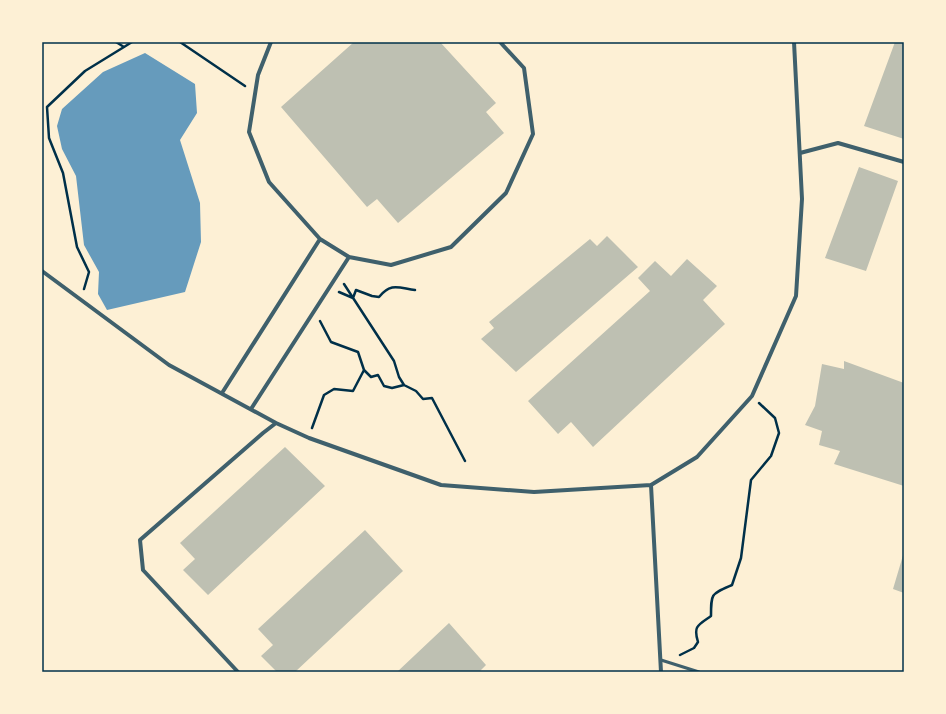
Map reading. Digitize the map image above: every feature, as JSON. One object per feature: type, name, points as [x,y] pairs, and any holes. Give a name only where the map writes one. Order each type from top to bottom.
[{"type":"street","points":[[271,42],[258,75],[249,132],[269,182],[320,239],[349,257],[391,265],[451,246],[506,193],[533,134],[524,68],[500,42]]},
{"type":"street","points":[[42,270],[169,365],[251,410],[309,438],[441,485],[534,492],[651,485],[697,457],[752,396],[796,296],[802,199],[794,42]]},
{"type":"street","points":[[800,152],[838,143],[904,162]]},
{"type":"street","points":[[222,393],[320,239]]},
{"type":"street","points":[[251,410],[349,257]]},
{"type":"street","points":[[238,672],[143,570],[140,540],[276,423]]},
{"type":"street","points":[[651,485],[661,672]]},
{"type":"lane","points":[[661,660],[699,672]]},
{"type":"path","points":[[116,42],[124,47]]},
{"type":"path","points":[[81,300],[89,272],[77,247],[63,173],[49,138],[47,107],[84,71],[132,42]]},
{"type":"path","points":[[180,42],[255,92]]},
{"type":"path","points":[[338,275],[394,361],[404,385],[416,391],[423,399],[432,398],[465,461]]},
{"type":"path","points":[[353,298],[356,290],[379,297],[383,291],[392,286],[415,290]]},
{"type":"path","points":[[329,288],[353,298]]},
{"type":"path","points":[[315,311],[330,342],[358,352],[364,370],[371,377],[378,374],[384,386],[392,388],[404,385]]},
{"type":"path","points":[[309,438],[324,395],[334,389],[353,390],[364,370]]},
{"type":"path","points":[[668,662],[694,648],[698,642],[695,632],[698,626],[711,616],[711,599],[716,592],[732,585],[741,558],[751,480],[771,456],[779,432],[775,418],[752,396]]},
{"type":"water","points":[[145,53],[195,84],[197,113],[180,140],[200,203],[201,242],[185,292],[107,310],[98,294],[99,272],[84,245],[76,176],[62,149],[57,126],[62,109],[103,72]]},
{"type":"building","points":[[354,42],[440,42],[496,103],[486,112],[504,133],[398,223],[377,199],[367,207],[281,107]]},
{"type":"building","points":[[895,42],[904,42],[904,139],[864,126]]},
{"type":"building","points":[[859,167],[898,181],[866,271],[825,258]]},
{"type":"building","points":[[607,236],[638,267],[516,372],[481,339],[494,328],[489,322],[590,239],[597,246]]},
{"type":"building","points":[[687,259],[717,286],[703,300],[725,324],[593,447],[571,422],[558,434],[528,401],[650,291],[638,278],[655,261],[671,276]]},
{"type":"building","points":[[844,361],[904,383],[904,486],[834,464],[840,451],[819,445],[822,431],[805,425],[815,406],[822,364],[844,369]]},
{"type":"building","points":[[285,447],[325,486],[208,595],[183,570],[195,559],[180,543]]},
{"type":"building","points":[[365,530],[403,571],[295,672],[277,672],[261,656],[273,645],[258,629]]},
{"type":"building","points":[[904,552],[904,593],[893,589]]},
{"type":"building","points":[[449,623],[486,665],[479,672],[397,672]]}]
